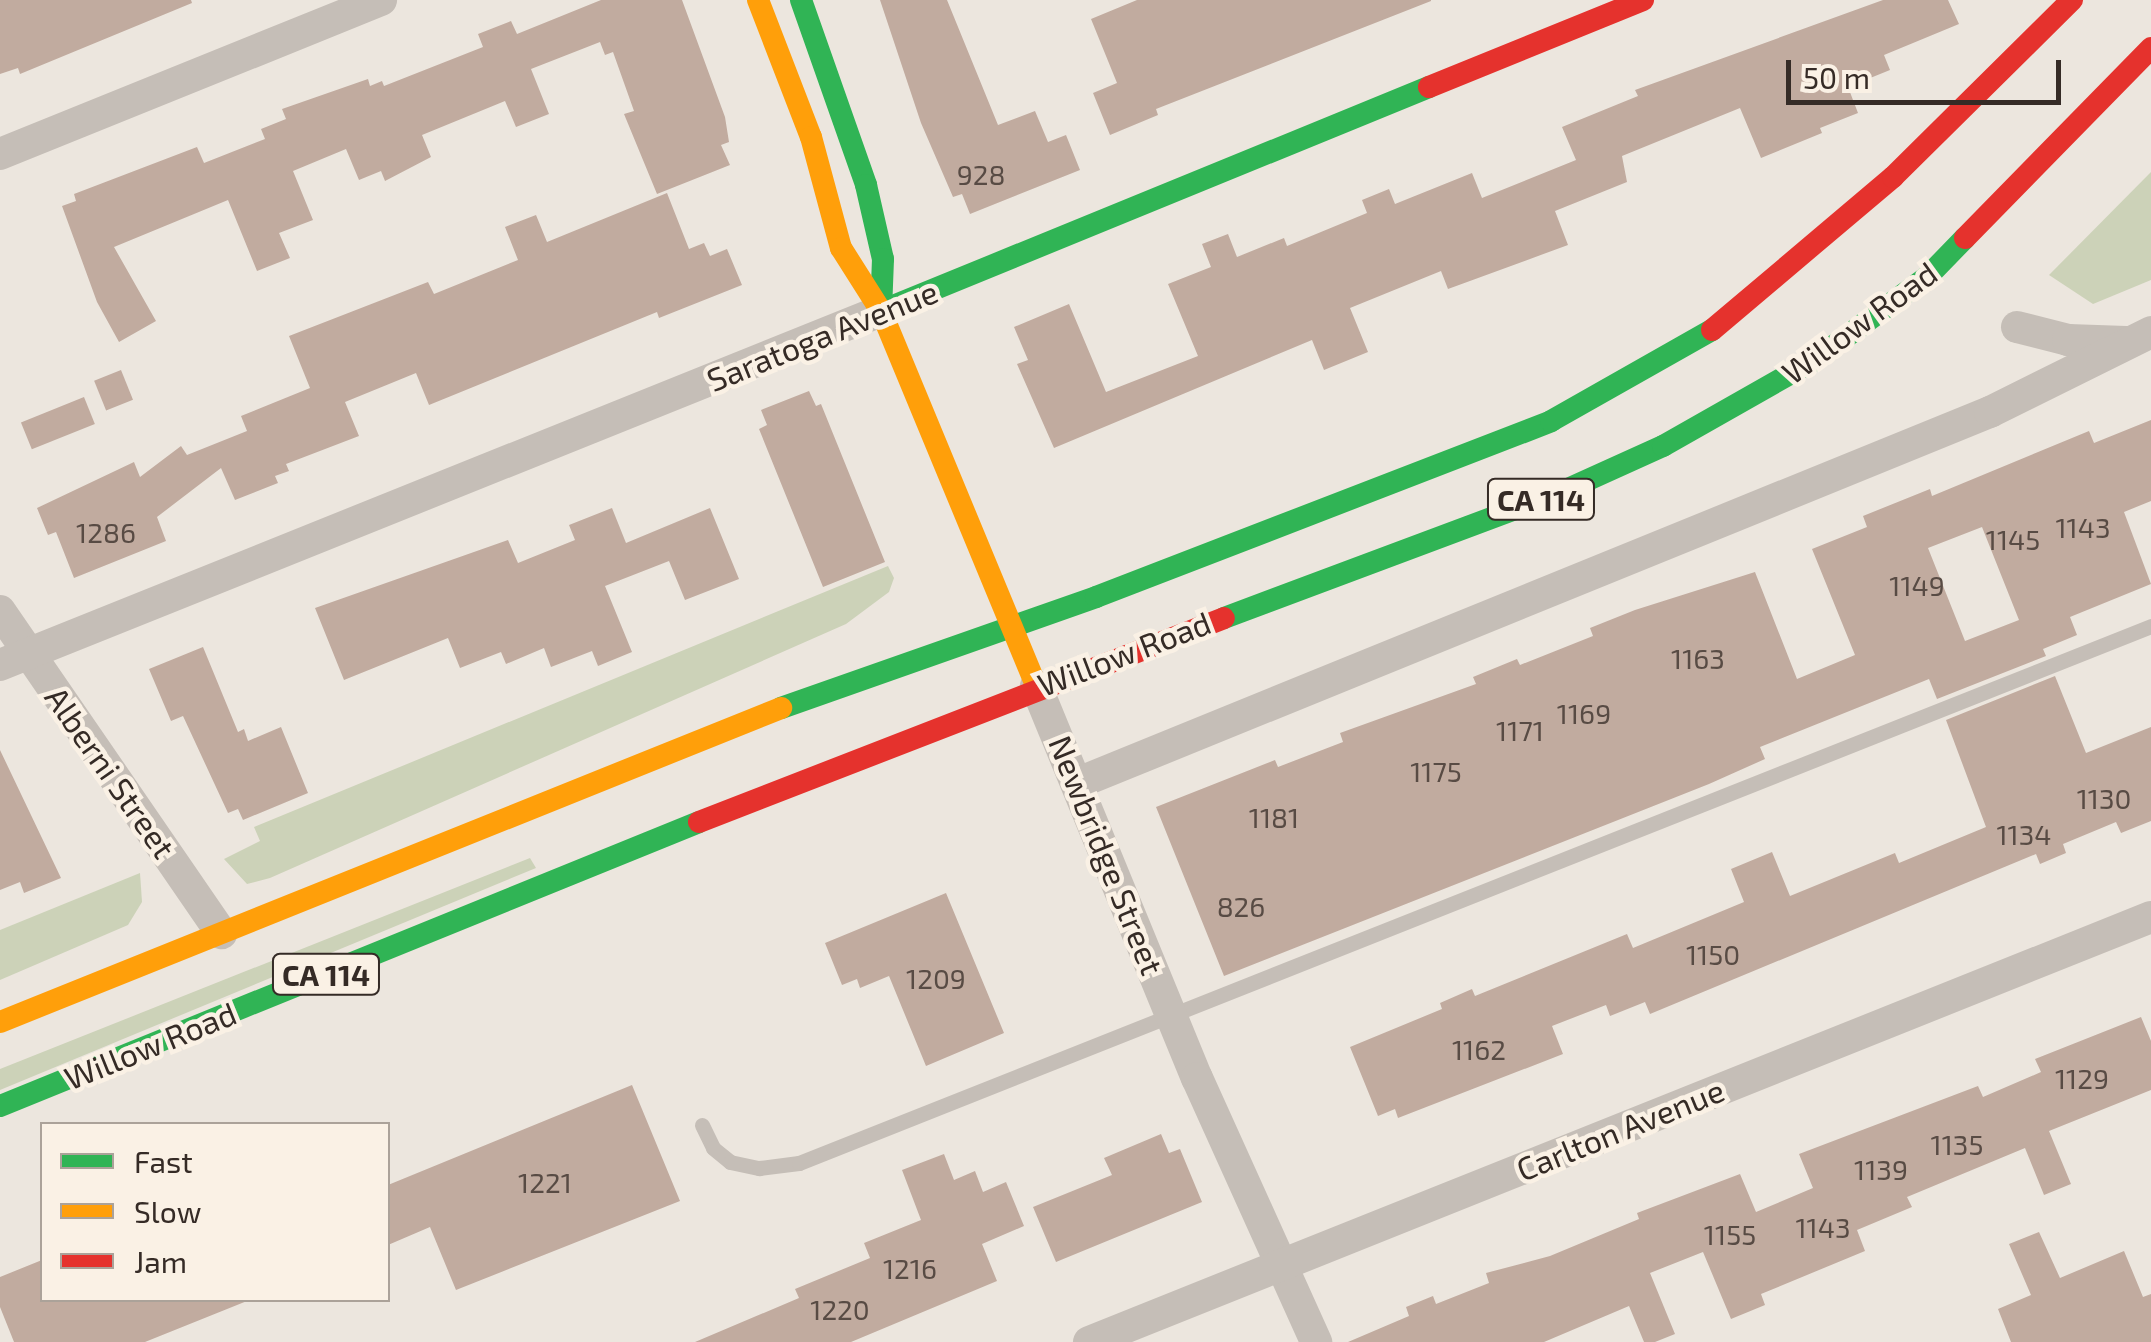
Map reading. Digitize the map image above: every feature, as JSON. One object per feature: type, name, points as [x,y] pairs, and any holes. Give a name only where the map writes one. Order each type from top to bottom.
[{"type":"main road","name":"Newbridge Street","points":[[758,0],[811,137],[841,248],[881,310],[1036,686]]},
{"type":"main road","name":"Newbridge Street","points":[[801,0],[866,185],[883,258],[881,310]]},
{"type":"main road","name":"Saratoga Avenue","points":[[881,310],[1643,0]]},
{"type":"main road","name":"Willow Road","points":[[0,1022],[801,700],[1445,463],[1624,383],[1706,335],[1841,224],[2072,0]]},
{"type":"main road","name":"Willow Road","points":[[0,1106],[1036,686],[1559,493],[1738,406],[1928,276],[2151,48]]},
{"type":"street","points":[[0,154],[381,0]]},
{"type":"street","name":"Saratoga Avenue","points":[[14,659],[881,310]]},
{"type":"street","points":[[2018,327],[2068,340],[2138,337]]},
{"type":"street","points":[[1078,783],[1990,412],[2138,337]]},
{"type":"street","name":"Alberni Street","points":[[0,610],[14,659],[221,932]]},
{"type":"street","name":"Newbridge Street","points":[[1036,686],[1172,1014],[1316,1342]]},
{"type":"street","name":"Carlton Avenue","points":[[1089,1342],[2151,917]]},
{"type":"lane","points":[[702,1125],[713,1148],[730,1162],[760,1168],[800,1163],[2151,626]]},
{"type":"green space","points":[[2151,172],[2151,280],[2093,304],[2049,275]]},
{"type":"green space","points":[[888,566],[894,578],[889,592],[846,624],[270,878],[247,884],[224,859],[260,841],[254,827]]},
{"type":"green space","points":[[530,858],[536,868],[0,1090],[0,1069]]},
{"type":"green space","points":[[140,873],[142,902],[128,925],[0,980],[0,930]]},
{"type":"building","points":[[0,0],[192,3],[20,74],[18,68],[0,74]]},
{"type":"building","points":[[601,0],[682,0],[725,117],[729,142],[721,145],[730,165],[657,194],[624,114],[634,111],[613,52],[605,55],[600,42],[531,69],[549,114],[516,127],[505,101],[422,135],[431,157],[385,181],[381,171],[359,180],[346,149],[293,171],[313,220],[279,233],[290,258],[257,271],[228,200],[114,247],[156,321],[119,342],[97,302],[62,206],[76,201],[74,194],[197,147],[204,163],[265,139],[261,129],[286,119],[282,109],[368,79],[370,86],[382,81],[384,86],[483,47],[478,34],[511,21],[517,34]]},
{"type":"building","points":[[880,0],[947,0],[998,125],[1035,111],[1048,142],[1066,135],[1080,170],[970,214],[962,194],[953,197],[921,123]]},
{"type":"building","points":[[1137,0],[1431,1],[1156,109],[1158,115],[1110,135],[1093,93],[1117,83],[1091,19]]},
{"type":"building","points":[[1883,0],[1948,0],[1959,24],[1884,55],[1890,70],[1848,87],[1858,113],[1820,128],[1822,133],[1761,158],[1740,108],[1622,156],[1627,182],[1555,211],[1568,245],[1448,289],[1441,271],[1350,308],[1368,352],[1324,370],[1312,340],[1054,448],[1017,364],[1028,360],[1014,327],[1069,304],[1106,392],[1198,356],[1168,284],[1211,267],[1202,244],[1228,234],[1237,257],[1284,238],[1287,246],[1367,213],[1362,200],[1389,189],[1395,204],[1472,173],[1482,198],[1576,160],[1562,127],[1638,96],[1635,90]]},
{"type":"building","points":[[667,193],[689,249],[704,243],[710,256],[727,249],[742,285],[659,318],[657,312],[429,405],[416,373],[345,402],[359,436],[286,464],[289,471],[275,476],[278,483],[235,500],[221,468],[157,517],[166,541],[74,578],[56,532],[48,535],[37,508],[134,462],[140,477],[181,446],[187,455],[247,431],[241,416],[310,388],[289,336],[428,282],[434,294],[518,260],[505,227],[536,215],[547,242]]},
{"type":"building","points":[[121,370],[133,400],[106,411],[94,381]]},
{"type":"building","points":[[809,391],[816,406],[821,404],[885,562],[823,587],[759,429],[767,425],[761,410]]},
{"type":"building","points":[[84,397],[95,424],[32,449],[21,422]]},
{"type":"building","points":[[2151,420],[2151,501],[2124,512],[2151,584],[2070,617],[2077,635],[2043,649],[2046,656],[1937,699],[1929,679],[1760,747],[1765,759],[1709,784],[1224,976],[1156,807],[1275,760],[1278,767],[1343,742],[1340,733],[1476,684],[1473,677],[1517,659],[1520,665],[1593,636],[1590,628],[1635,610],[1755,572],[1797,679],[1855,655],[1812,549],[1867,527],[1863,516],[1930,489],[1932,496],[2089,431],[2094,443]],"holes":[[[1982,527],[2019,620],[1965,641],[1928,548]]]},
{"type":"building","points":[[612,508],[626,543],[710,508],[739,579],[685,600],[669,561],[605,586],[632,652],[598,666],[592,651],[551,667],[544,648],[506,664],[501,652],[460,668],[448,638],[344,680],[315,608],[508,540],[518,563],[575,540],[569,525]]},
{"type":"building","points":[[203,647],[238,732],[244,729],[248,741],[281,727],[308,793],[243,820],[238,809],[228,813],[183,716],[171,721],[149,669]]},
{"type":"building","points":[[2055,676],[2086,753],[2151,727],[2151,821],[2121,833],[2116,822],[2063,844],[2066,853],[2040,864],[2036,854],[1650,1014],[1645,1002],[1610,1016],[1606,1005],[1552,1026],[1563,1054],[1398,1118],[1395,1109],[1378,1116],[1350,1047],[1442,1009],[1440,1003],[1472,989],[1475,996],[1627,934],[1633,948],[1744,902],[1731,869],[1772,852],[1790,896],[1895,853],[1899,863],[1986,827],[1946,720]]},
{"type":"building","points":[[0,750],[61,878],[24,893],[20,882],[0,890]]},
{"type":"building","points":[[946,893],[1004,1033],[926,1066],[889,976],[860,988],[857,979],[842,985],[825,943]]},
{"type":"building","points":[[2141,1017],[2151,1041],[2151,1090],[2049,1131],[2071,1184],[2044,1195],[2025,1148],[1907,1197],[1912,1207],[1857,1230],[1865,1251],[1761,1294],[1765,1305],[1731,1319],[1703,1252],[1650,1273],[1675,1334],[1655,1342],[1644,1342],[1629,1306],[1544,1342],[1348,1342],[1409,1316],[1406,1307],[1433,1296],[1436,1304],[1489,1283],[1486,1273],[1550,1256],[1639,1219],[1637,1213],[1740,1174],[1756,1212],[1813,1188],[1799,1154],[1978,1086],[1983,1097],[2041,1072],[2035,1059]]},
{"type":"building","points":[[632,1085],[680,1201],[456,1290],[430,1227],[390,1244],[390,1184]]},
{"type":"building","points":[[1161,1134],[1169,1153],[1180,1149],[1202,1202],[1056,1262],[1033,1207],[1112,1175],[1104,1158]]},
{"type":"building","points":[[944,1154],[954,1180],[975,1171],[983,1192],[1006,1182],[1024,1226],[982,1244],[997,1281],[851,1342],[695,1342],[799,1298],[795,1289],[870,1258],[864,1243],[921,1220],[902,1170]]},
{"type":"building","points":[[2039,1232],[2060,1278],[2124,1251],[2143,1297],[2151,1294],[2151,1342],[2011,1342],[1998,1309],[2031,1295],[2009,1244]]},
{"type":"building","points":[[40,1261],[40,1302],[245,1302],[145,1342],[14,1342],[0,1307],[0,1277]]},
{"type":"traffic: fast","points":[[801,0],[866,185],[883,259],[881,311]]},
{"type":"traffic: fast","points":[[881,311],[1429,87]]},
{"type":"traffic: fast","points":[[1224,618],[1559,493],[1663,446],[1816,359],[1928,276],[1965,238]]},
{"type":"traffic: fast","points":[[781,708],[1096,597],[1551,421],[1712,330]]},
{"type":"traffic: fast","points":[[0,1106],[699,822]]},
{"type":"traffic: slow","points":[[758,0],[811,137],[841,248],[881,311],[1036,686]]},
{"type":"traffic: slow","points":[[0,1022],[781,708]]},
{"type":"traffic: jam","points":[[1429,87],[1643,0]]},
{"type":"traffic: jam","points":[[1712,330],[1893,177],[2072,0]]},
{"type":"traffic: jam","points":[[1965,238],[2151,48]]},
{"type":"traffic: jam","points":[[699,822],[1224,618]]}]
